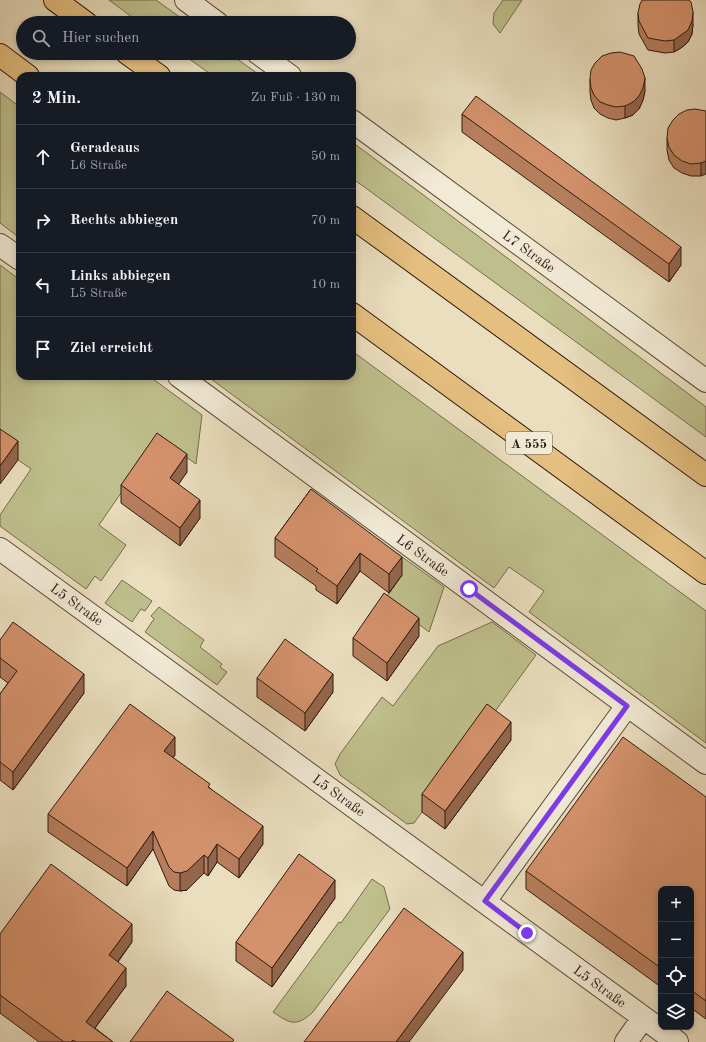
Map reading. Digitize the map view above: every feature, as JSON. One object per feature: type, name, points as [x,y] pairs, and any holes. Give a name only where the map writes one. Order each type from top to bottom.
[{"type":"highway","points":[[55,0],[77,16]]},
{"type":"highway","points":[[0,55],[23,72]]},
{"type":"highway","points":[[137,60],[153,72]]},
{"type":"highway","points":[[356,220],[706,475]]},
{"type":"highway","name":"A 555","points":[[356,317],[706,573]]},
{"type":"lane","points":[[186,0],[208,16]]},
{"type":"lane","points":[[268,60],[284,72]]},
{"type":"lane","name":"L7 Straße","points":[[356,124],[706,381]]},
{"type":"lane","points":[[0,245],[16,257]]},
{"type":"lane","name":"L6 Straße","points":[[184,380],[706,763]]},
{"type":"lane","name":"L5 Straße","points":[[0,549],[677,1042]]},
{"type":"lane","points":[[485,901],[627,706]]},
{"type":"lane","points":[[626,1042],[643,1018]]},
{"type":"green space","points":[[109,0],[156,0],[178,16],[131,16]]},
{"type":"green space","points":[[503,0],[522,0],[500,33],[493,24],[494,13]]},
{"type":"green space","points":[[191,60],[239,60],[255,72],[207,72]]},
{"type":"green space","points":[[0,92],[16,104],[16,235],[0,223]]},
{"type":"green space","points":[[356,145],[706,407],[706,437],[356,181]]},
{"type":"green space","points":[[0,265],[16,277],[16,380],[154,380],[202,415],[196,464],[159,438],[99,525],[126,545],[101,581],[95,576],[86,589],[0,526],[0,515],[31,469],[0,447]]},
{"type":"green space","points":[[356,354],[706,611],[706,743],[529,612],[544,591],[509,567],[494,588],[212,380],[356,380]]},
{"type":"green space","points":[[391,549],[444,587],[429,632],[385,599],[402,575]]},
{"type":"green space","points":[[122,580],[152,601],[145,611],[141,609],[132,622],[105,603]]},
{"type":"green space","points":[[159,607],[204,640],[200,647],[222,664],[220,667],[227,672],[217,685],[145,632],[154,619],[151,616]]},
{"type":"green space","points":[[492,622],[536,655],[414,823],[407,824],[340,775],[335,764],[340,754],[382,697],[393,706],[438,646]]},
{"type":"green space","points":[[372,879],[384,887],[390,909],[313,1012],[298,1022],[293,1022],[284,1019],[273,1012],[339,922],[341,923]]},
{"type":"building","points":[[642,0],[689,0],[691,2],[693,12],[692,21],[688,30],[674,40],[665,41],[648,38],[639,21],[638,13]]},
{"type":"building","points":[[620,52],[634,56],[642,69],[645,78],[643,88],[639,96],[633,102],[625,106],[616,107],[600,102],[594,95],[591,88],[590,79],[591,70],[602,56]]},
{"type":"building","points":[[476,96],[681,247],[669,264],[462,114]]},
{"type":"building","points":[[695,109],[706,111],[706,161],[691,164],[682,161],[674,155],[669,147],[667,138],[668,128],[673,120],[679,114],[687,110]]},
{"type":"building","points":[[0,429],[18,441],[0,466]]},
{"type":"building","points":[[157,433],[187,454],[170,478],[200,500],[180,528],[121,485]]},
{"type":"building","points":[[311,489],[402,557],[389,574],[360,553],[337,586],[316,571],[318,569],[275,538]]},
{"type":"building","points":[[384,593],[419,618],[387,663],[353,638]]},
{"type":"building","points":[[13,622],[84,674],[13,772],[0,762],[0,694],[17,671],[0,658],[0,640]]},
{"type":"building","points":[[285,639],[333,674],[305,713],[257,678]]},
{"type":"building","points":[[130,704],[175,737],[164,751],[210,784],[208,787],[263,826],[239,859],[217,844],[208,858],[204,855],[187,871],[180,873],[174,872],[169,867],[153,831],[127,868],[48,814]]},
{"type":"building","points":[[487,704],[511,722],[445,811],[422,794]]},
{"type":"building","points":[[623,737],[706,797],[706,1001],[694,992],[694,886],[658,886],[658,966],[526,871]]},
{"type":"building","points":[[299,854],[335,880],[272,968],[236,942]]},
{"type":"building","points":[[51,864],[132,924],[109,955],[126,968],[86,1022],[113,1042],[76,1042],[73,1040],[71,1042],[64,1042],[0,995],[0,934]]},
{"type":"building","points":[[404,908],[463,952],[396,1042],[304,1042]]},
{"type":"building","points":[[167,991],[234,1040],[232,1042],[130,1042]]},
{"type":"route","points":[[469,589],[627,706],[485,901],[527,933]]}]
